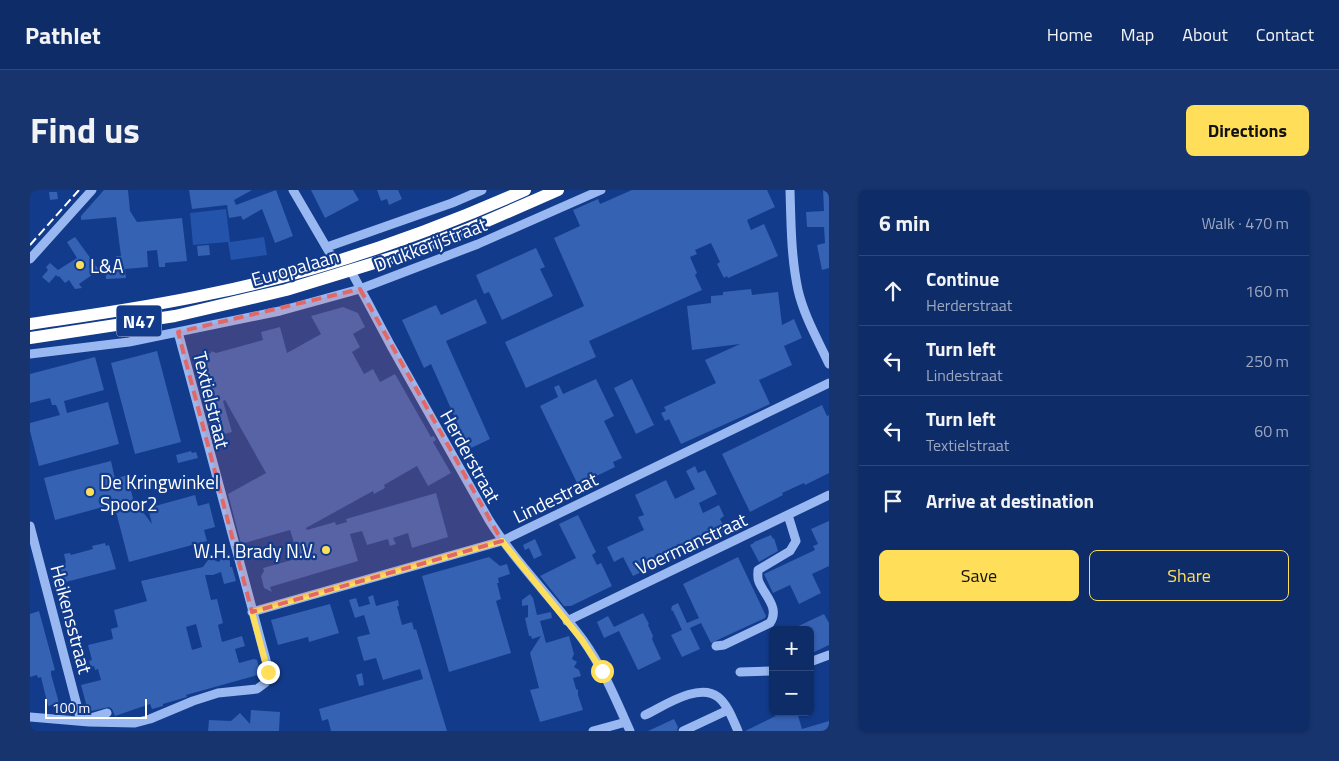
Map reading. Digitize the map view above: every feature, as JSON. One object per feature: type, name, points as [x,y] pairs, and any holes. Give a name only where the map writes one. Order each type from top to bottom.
[{"type":"highway","name":"Europalaan","points":[[30,324],[125,310],[201,296],[265,281],[335,262],[428,231],[525,190]]},
{"type":"highway","name":"Europalaan","points":[[30,338],[175,316],[286,290],[407,253],[471,228],[558,190]]},
{"type":"street","points":[[30,259],[92,190]]},
{"type":"street","points":[[293,190],[335,262]]},
{"type":"street","points":[[327,248],[452,203],[482,190]]},
{"type":"street","name":"Drukkerijstraat","points":[[30,354],[129,342],[280,311],[360,288],[478,244],[601,190]]},
{"type":"street","points":[[790,190],[792,244],[798,291],[829,364]]},
{"type":"street","name":"Herderstraat","points":[[352,271],[488,520],[502,541],[582,640],[602,671],[630,731]]},
{"type":"street","name":"Textielstraat","points":[[81,721],[135,723],[150,719],[193,701],[218,694],[257,689],[268,679],[267,664],[178,332]]},
{"type":"street","name":"Lindestraat","points":[[252,612],[502,541],[829,383]]},
{"type":"street","name":"Voermanstraat","points":[[567,620],[829,494]]},
{"type":"street","points":[[716,646],[724,645],[770,623],[774,617],[774,609],[758,580],[758,570],[790,551],[796,541],[788,515]]},
{"type":"street","name":"Heikensstraat","points":[[30,526],[81,721]]},
{"type":"street","points":[[814,661],[829,655]]},
{"type":"street","points":[[740,672],[769,671]]},
{"type":"street","points":[[645,715],[688,694],[702,692],[717,696],[728,710],[738,731]]},
{"type":"street","points":[[684,731],[728,710]]},
{"type":"street","points":[[30,717],[81,721],[108,713]]},
{"type":"street","points":[[593,731],[626,722]]},
{"type":"highlighted area","points":[[360,289],[502,541],[252,612],[178,332]]},
{"type":"shaded area","points":[[226,209],[230,242],[264,237],[267,255],[231,260],[228,242],[193,245],[190,213]]},
{"type":"building","points":[[104,190],[128,190],[130,211],[137,222],[182,218],[187,261],[165,263],[165,267],[159,267],[157,250],[147,251],[148,267],[125,269],[126,278],[106,279],[106,271],[117,270],[116,256],[121,256],[116,217],[81,220],[81,216]]},
{"type":"building","points":[[189,190],[252,190],[234,200],[236,205],[276,190],[293,236],[275,243],[262,209],[243,220],[241,216],[229,218],[227,205],[192,209]]},
{"type":"building","points":[[311,190],[353,190],[359,200],[325,218]]},
{"type":"building","points":[[377,190],[398,190],[402,199],[389,205],[387,199],[381,201]]},
{"type":"building","points":[[632,190],[767,190],[775,207],[747,220],[751,230],[764,224],[778,256],[728,278],[727,276],[724,278],[717,264],[720,262],[711,243],[695,250],[697,254],[690,257],[702,290],[589,341],[596,357],[526,388],[505,342],[584,306],[554,238],[580,226],[573,210],[598,199],[600,204]]},
{"type":"building","points":[[823,190],[829,190],[829,268],[822,270],[817,245],[825,243],[824,227],[807,227],[806,212],[824,211]]},
{"type":"building","points":[[49,192],[57,192],[58,199],[50,200]]},
{"type":"building","points":[[75,237],[99,270],[79,284],[82,288],[75,289],[69,280],[65,283],[56,275],[49,283],[42,277],[48,270],[46,267],[50,263],[58,270],[77,258],[67,242]]},
{"type":"building","points":[[209,245],[210,255],[198,256],[197,246]]},
{"type":"building","points":[[536,248],[545,267],[540,269],[553,296],[502,320],[489,292],[484,294],[476,275]]},
{"type":"building","points":[[751,289],[752,295],[778,292],[782,325],[794,319],[802,338],[784,346],[792,365],[759,380],[770,404],[681,444],[669,419],[665,421],[661,413],[666,411],[664,407],[716,383],[705,360],[740,344],[692,350],[687,306],[711,303],[711,296],[723,295],[723,292]]},
{"type":"building","points":[[476,299],[487,323],[446,341],[490,439],[469,449],[431,364],[424,368],[402,320],[436,305],[441,315]]},
{"type":"building","points":[[343,307],[358,313],[365,327],[353,334],[360,347],[352,352],[364,374],[373,369],[380,382],[395,374],[431,437],[434,436],[436,440],[433,442],[451,473],[428,486],[417,466],[384,485],[385,488],[374,494],[373,491],[306,528],[307,530],[335,522],[336,525],[347,522],[346,519],[436,493],[448,537],[412,548],[408,533],[393,538],[396,544],[390,546],[388,539],[367,545],[362,531],[350,534],[358,561],[270,587],[272,592],[264,588],[261,576],[264,571],[263,568],[299,558],[290,530],[241,544],[228,494],[266,473],[225,400],[223,401],[232,432],[213,437],[210,425],[213,424],[195,358],[205,356],[207,352],[210,354],[212,351],[216,353],[263,340],[261,332],[280,327],[287,353],[321,334],[311,316]]},
{"type":"building","points":[[157,351],[181,442],[135,454],[111,363]]},
{"type":"building","points":[[95,357],[104,390],[64,401],[67,413],[108,402],[119,444],[39,466],[30,431],[30,423],[60,415],[56,405],[52,405],[50,398],[30,403],[30,374]]},
{"type":"building","points":[[596,379],[614,416],[604,421],[622,458],[613,462],[615,467],[578,485],[540,406],[558,397],[554,387],[559,385],[563,394]]},
{"type":"building","points":[[632,379],[654,425],[636,434],[614,388]]},
{"type":"building","points":[[822,405],[827,416],[829,415],[829,473],[805,485],[804,483],[782,493],[783,495],[750,512],[722,454]]},
{"type":"building","points":[[191,451],[192,453],[196,452],[198,458],[178,463],[176,455]]},
{"type":"building","points":[[111,461],[115,479],[127,475],[133,499],[152,524],[148,508],[195,495],[198,506],[209,503],[215,527],[204,530],[207,541],[129,562],[114,504],[55,520],[44,478]]},
{"type":"building","points":[[695,466],[698,473],[705,470],[717,494],[699,503],[703,513],[719,505],[724,516],[720,519],[726,531],[633,576],[623,557],[614,562],[607,547],[644,530],[638,517],[644,515],[635,495],[666,480],[675,499],[695,489],[686,471]]},
{"type":"building","points":[[578,515],[596,552],[592,555],[597,565],[601,563],[612,586],[571,606],[564,606],[540,576],[576,558],[559,524]]},
{"type":"building","points":[[829,521],[829,566],[812,574],[821,593],[799,604],[790,585],[773,593],[764,574],[815,550],[813,546],[818,544],[811,529]]},
{"type":"building","points":[[771,535],[774,538],[778,551],[759,562],[750,545]]},
{"type":"building","points":[[535,539],[542,555],[534,559],[529,548],[525,550],[523,545]]},
{"type":"building","points":[[105,543],[106,546],[109,545],[116,569],[62,583],[58,569],[62,568],[60,564],[66,563],[64,554],[70,553],[71,555],[93,549],[92,546]]},
{"type":"building","points":[[223,556],[230,559],[230,567],[232,567],[236,581],[224,584],[221,572],[205,575],[211,600],[217,599],[223,623],[218,625],[222,642],[242,636],[245,646],[235,649],[239,663],[257,660],[261,674],[186,695],[187,697],[152,709],[150,704],[115,716],[109,707],[92,711],[87,707],[81,685],[101,680],[98,669],[95,670],[94,666],[91,667],[89,661],[92,660],[88,645],[113,639],[111,629],[118,627],[114,610],[147,601],[141,581],[203,567],[208,560],[219,562]],"holes":[[[196,624],[202,647],[192,650],[186,627]]]},
{"type":"building","points":[[489,557],[500,566],[507,564],[510,574],[498,578],[499,583],[497,583],[501,599],[496,601],[511,653],[449,672],[422,576]]},
{"type":"building","points":[[738,557],[766,616],[765,618],[711,643],[701,623],[690,628],[700,649],[682,657],[671,635],[682,630],[671,610],[672,606],[678,603],[687,623],[699,618],[683,584]]},
{"type":"building","points":[[530,594],[533,598],[537,615],[551,612],[552,618],[540,621],[546,643],[569,636],[574,654],[572,659],[577,662],[574,667],[579,670],[581,676],[573,678],[583,710],[540,722],[530,690],[539,688],[530,653],[541,636],[532,639],[529,636],[525,618],[528,617],[528,605],[522,606],[522,600]]},
{"type":"building","points":[[373,595],[376,606],[398,600],[399,606],[397,606],[402,625],[412,622],[414,630],[416,629],[447,731],[331,731],[328,719],[322,721],[319,709],[423,679],[420,669],[383,680],[376,658],[364,661],[357,637],[370,634],[364,615],[355,618],[349,600],[356,598],[359,607],[370,604],[368,597]]},
{"type":"building","points":[[330,604],[339,633],[309,642],[308,637],[278,645],[271,620]]},
{"type":"building","points":[[39,611],[55,670],[51,671],[51,674],[59,703],[48,706],[41,677],[38,678],[37,675],[30,677],[30,614]]},
{"type":"building","points":[[643,613],[649,624],[653,636],[652,639],[661,659],[638,670],[619,631],[604,638],[597,622],[608,616],[614,627]]},
{"type":"building","points":[[824,614],[829,623],[829,645],[814,652],[814,626],[798,626]]},
{"type":"building","points":[[362,673],[364,685],[359,686],[356,675]]},
{"type":"building","points":[[251,710],[280,712],[279,731],[208,731],[209,720],[231,721],[240,713],[250,724]]},
{"type":"building","points":[[776,716],[798,716],[802,729],[829,721],[829,731],[745,731]]},
{"type":"building","points":[[674,719],[678,727],[677,731],[648,731]]},
{"type":"railway","points":[[30,245],[79,190]]},
{"type":"place","name":"L&A","points":[[80,265]]},
{"type":"place","name":"De Kringwinkel Spoor2","points":[[90,492]]},
{"type":"place","name":"W.H. Brady N.V.","points":[[326,550]]},
{"type":"route","points":[[268,672],[252,612],[502,541],[567,620],[593,655],[602,671]]}]
